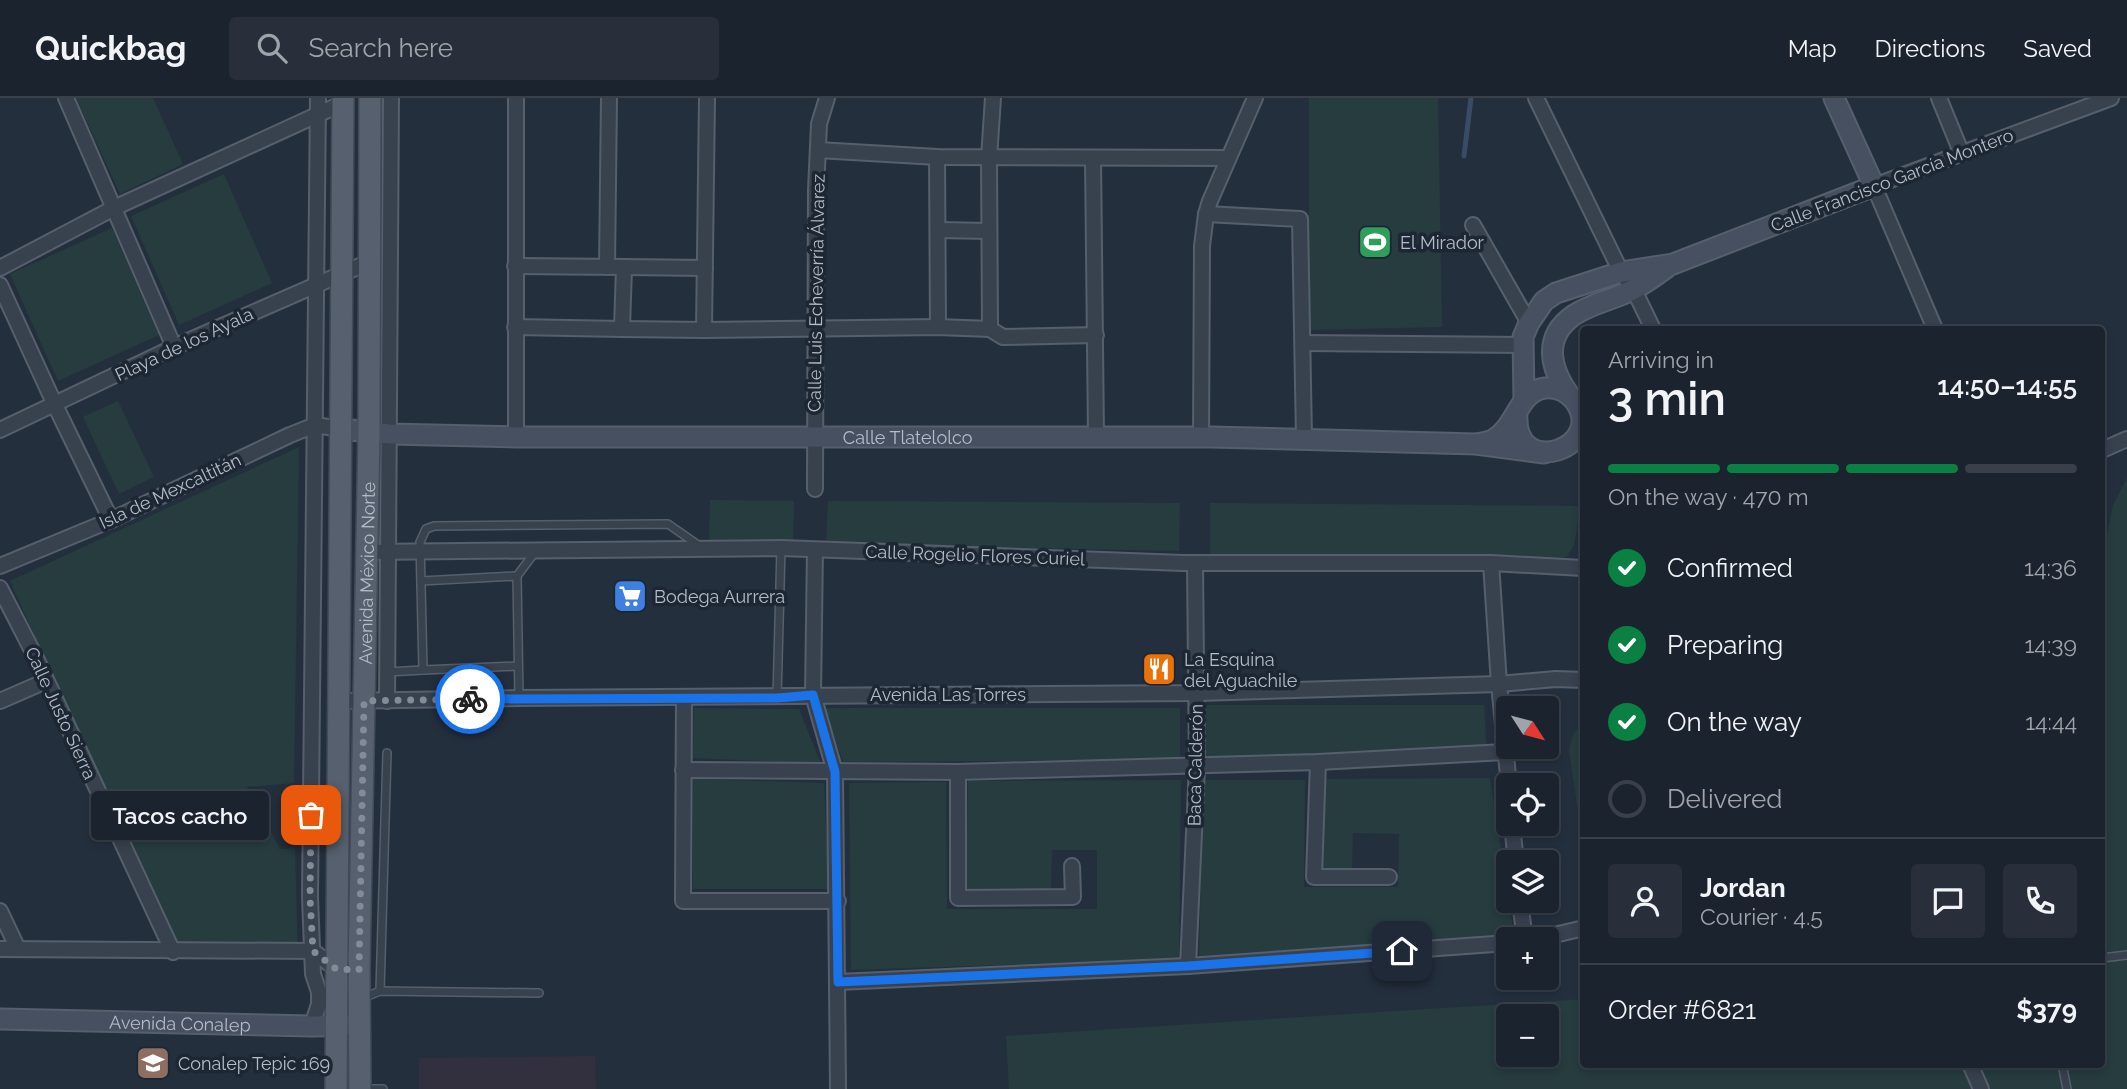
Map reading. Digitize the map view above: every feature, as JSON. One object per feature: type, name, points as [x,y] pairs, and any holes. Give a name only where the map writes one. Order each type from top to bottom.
[{"type":"main road","name":"Avenida México Norte","points":[[360,1089],[359,970],[364,701],[378,551],[379,434],[369,262],[370,98]]},
{"type":"main road","name":"Avenida México Norte","points":[[336,1089],[342,101]]},
{"type":"street","points":[[66,98],[174,347]]},
{"type":"street","points":[[312,1027],[317,1014],[319,992],[313,974],[310,897],[318,98]]},
{"type":"street","name":"Avenida México Norte","points":[[379,434],[391,98]]},
{"type":"street","points":[[516,98],[516,437]]},
{"type":"street","points":[[607,267],[609,98]]},
{"type":"street","points":[[704,330],[707,98]]},
{"type":"street","points":[[990,329],[989,158],[993,98]]},
{"type":"street","points":[[1242,130],[1244,98]]},
{"type":"street","points":[[1200,437],[1202,246],[1206,214],[1255,98]]},
{"type":"street","points":[[1536,98],[1621,272],[1634,290],[1652,326]]},
{"type":"street","points":[[1834,98],[1934,326]]},
{"type":"street","points":[[1939,98],[1962,154]]},
{"type":"street","name":"Calle Francisco García Montero","points":[[1520,407],[1523,337],[1544,301],[1556,293],[1621,272],[1673,264],[2111,98]]},
{"type":"street","name":"Calle Luis Echeverría Álvarez","points":[[815,489],[818,150],[819,124],[827,99]]},
{"type":"street","points":[[0,268],[114,208],[342,101]]},
{"type":"street","points":[[818,150],[937,157],[1228,158]]},
{"type":"street","points":[[937,157],[938,327]]},
{"type":"street","points":[[1093,158],[1096,437]]},
{"type":"street","points":[[1206,214],[1300,219],[1304,439]]},
{"type":"street","points":[[1473,225],[1529,323]]},
{"type":"street","points":[[938,230],[989,231]]},
{"type":"street","name":"Playa de los Ayala","points":[[0,430],[174,347],[369,262]]},
{"type":"street","name":"Calle Francisco García Montero","points":[[1570,396],[1554,370],[1552,359],[1560,327],[1575,314],[1634,290],[1673,264]]},
{"type":"street","points":[[515,266],[705,268]]},
{"type":"street","points":[[622,329],[624,267]]},
{"type":"street","points":[[0,285],[111,520]]},
{"type":"street","points":[[515,327],[704,330],[938,327],[990,329],[1003,337],[1096,335]]},
{"type":"street","points":[[1303,343],[1522,345]]},
{"type":"street","points":[[1476,444],[1493,440],[1520,407],[1538,390],[1546,388],[1563,391],[1570,396],[1580,413],[1578,434],[1572,443],[1554,453],[1534,449],[1519,434],[1520,407]]},
{"type":"street","points":[[315,425],[341,429]]},
{"type":"street","name":"Isla de Mexcaltitán","points":[[0,566],[111,520],[315,425]]},
{"type":"street","name":"Calle Tlatelolco","points":[[341,429],[379,434],[516,437],[1304,439],[1476,444],[1544,453]]},
{"type":"street","points":[[2105,449],[2127,439]]},
{"type":"street","name":"Calle Rogelio Flores Curiel","points":[[378,551],[535,552],[781,548],[1195,563],[1491,563],[1580,568]]},
{"type":"street","points":[[815,550],[813,695],[835,772],[838,1089]]},
{"type":"street","name":"Avenida México Norte","points":[[378,551],[387,701]]},
{"type":"street","name":"Baca Calderón","points":[[1188,966],[1197,766],[1195,563]]},
{"type":"street","points":[[1491,563],[1500,696]]},
{"type":"street","name":"Calle Justo Sierra","points":[[0,589],[173,952]]},
{"type":"street","name":"Avenida Las Torres","points":[[340,701],[1197,693],[1580,680]]},
{"type":"street","points":[[0,701],[46,681]]},
{"type":"street","points":[[684,697],[683,901],[838,901]]},
{"type":"street","points":[[683,770],[958,772],[1318,762],[1496,753]]},
{"type":"street","points":[[1318,762],[1314,877],[1389,877]]},
{"type":"street","points":[[958,772],[958,898],[1073,897],[1072,866]]},
{"type":"street","points":[[0,911],[18,949]]},
{"type":"street","points":[[1559,934],[1580,929]]},
{"type":"street","points":[[838,982],[1188,966],[1496,944]]},
{"type":"street","points":[[0,949],[313,951],[336,969],[359,970]]},
{"type":"street","name":"Avenida Conalep","points":[[0,1019],[312,1027],[359,1025]]},
{"type":"street","points":[[1972,1068],[1981,1089]]},
{"type":"lane","points":[[423,670],[420,551],[421,536],[426,529],[434,526],[668,524],[704,549]]},
{"type":"lane","points":[[777,698],[781,548]]},
{"type":"lane","points":[[519,698],[517,576],[535,552]]},
{"type":"lane","points":[[421,581],[517,576]]},
{"type":"lane","points":[[387,672],[517,666]]},
{"type":"lane","points":[[380,991],[387,753]]},
{"type":"lane","points":[[2105,958],[2127,955]]},
{"type":"lane","points":[[359,1000],[380,991],[539,993]]},
{"type":"lane","points":[[2063,1068],[2067,1089]]},
{"type":"lane","points":[[360,1089],[383,1089]]},
{"type":"shaded area","points":[[595,1056],[596,1089],[419,1089],[419,1058]]},
{"type":"green space","points":[[76,98],[153,98],[183,164],[120,194]]},
{"type":"green space","name":"El Mirador","points":[[1309,98],[1438,98],[1442,327],[1309,330]]},
{"type":"green space","points":[[224,174],[272,283],[179,325],[131,216]]},
{"type":"green space","points":[[112,228],[159,335],[58,381],[10,274]]},
{"type":"green space","points":[[118,401],[154,477],[119,494],[83,417]]},
{"type":"green space","points":[[299,447],[294,783],[247,787],[280,849],[295,848],[298,958],[178,956],[10,581]]},
{"type":"green space","points":[[2127,478],[2127,1089],[1009,1089],[1006,1036],[1496,1005],[1496,1067],[1559,1067],[1559,1004],[1506,1004],[1580,999],[1580,1068],[2105,1068],[2105,544],[2113,505]]},
{"type":"green space","points":[[710,500],[794,501],[793,543],[709,542]]},
{"type":"green space","points":[[828,501],[1180,503],[1179,551],[826,544]]},
{"type":"green space","points":[[1210,503],[1580,506],[1574,545],[1567,557],[1559,559],[1210,555]]},
{"type":"green space","points":[[1206,705],[1484,705],[1487,758],[1204,760]]},
{"type":"green space","points":[[694,708],[799,709],[821,764],[693,758]]},
{"type":"green space","points":[[824,708],[1180,708],[1180,760],[843,762]]},
{"type":"green space","points":[[1580,726],[1580,826],[1569,750],[1573,734]]},
{"type":"green space","points":[[1490,778],[1496,836],[1499,836],[1501,850],[1496,850],[1496,913],[1511,913],[1513,927],[1496,927],[1496,937],[1199,957],[1203,780],[1305,780],[1304,887],[1398,887],[1399,834],[1353,833],[1352,869],[1323,870],[1324,779]]},
{"type":"green space","points":[[693,779],[824,783],[829,889],[693,889]]},
{"type":"green space","points":[[1181,780],[1179,959],[851,970],[849,783],[946,782],[947,909],[1097,909],[1097,850],[1052,850],[1051,892],[966,890],[968,781]]},
{"type":"waterway","points":[[1464,156],[1471,98]]},
{"type":"way so far","points":[[311,815],[310,897],[313,951],[336,969],[359,970],[364,701],[470,699]]},
{"type":"place","name":"El Mirador","points":[[1375,242]]},
{"type":"place","name":"Bodega Aurrera","points":[[630,596]]},
{"type":"place","name":"La Esquina del Aguachile","points":[[1159,669]]},
{"type":"place","name":"Tacos cacho","points":[[311,815]]},
{"type":"place","name":"Conalep Tepic 169","points":[[153,1063]]},
{"type":"route","points":[[470,699],[777,698],[813,695],[835,772],[838,982],[1188,966],[1402,951]]}]
